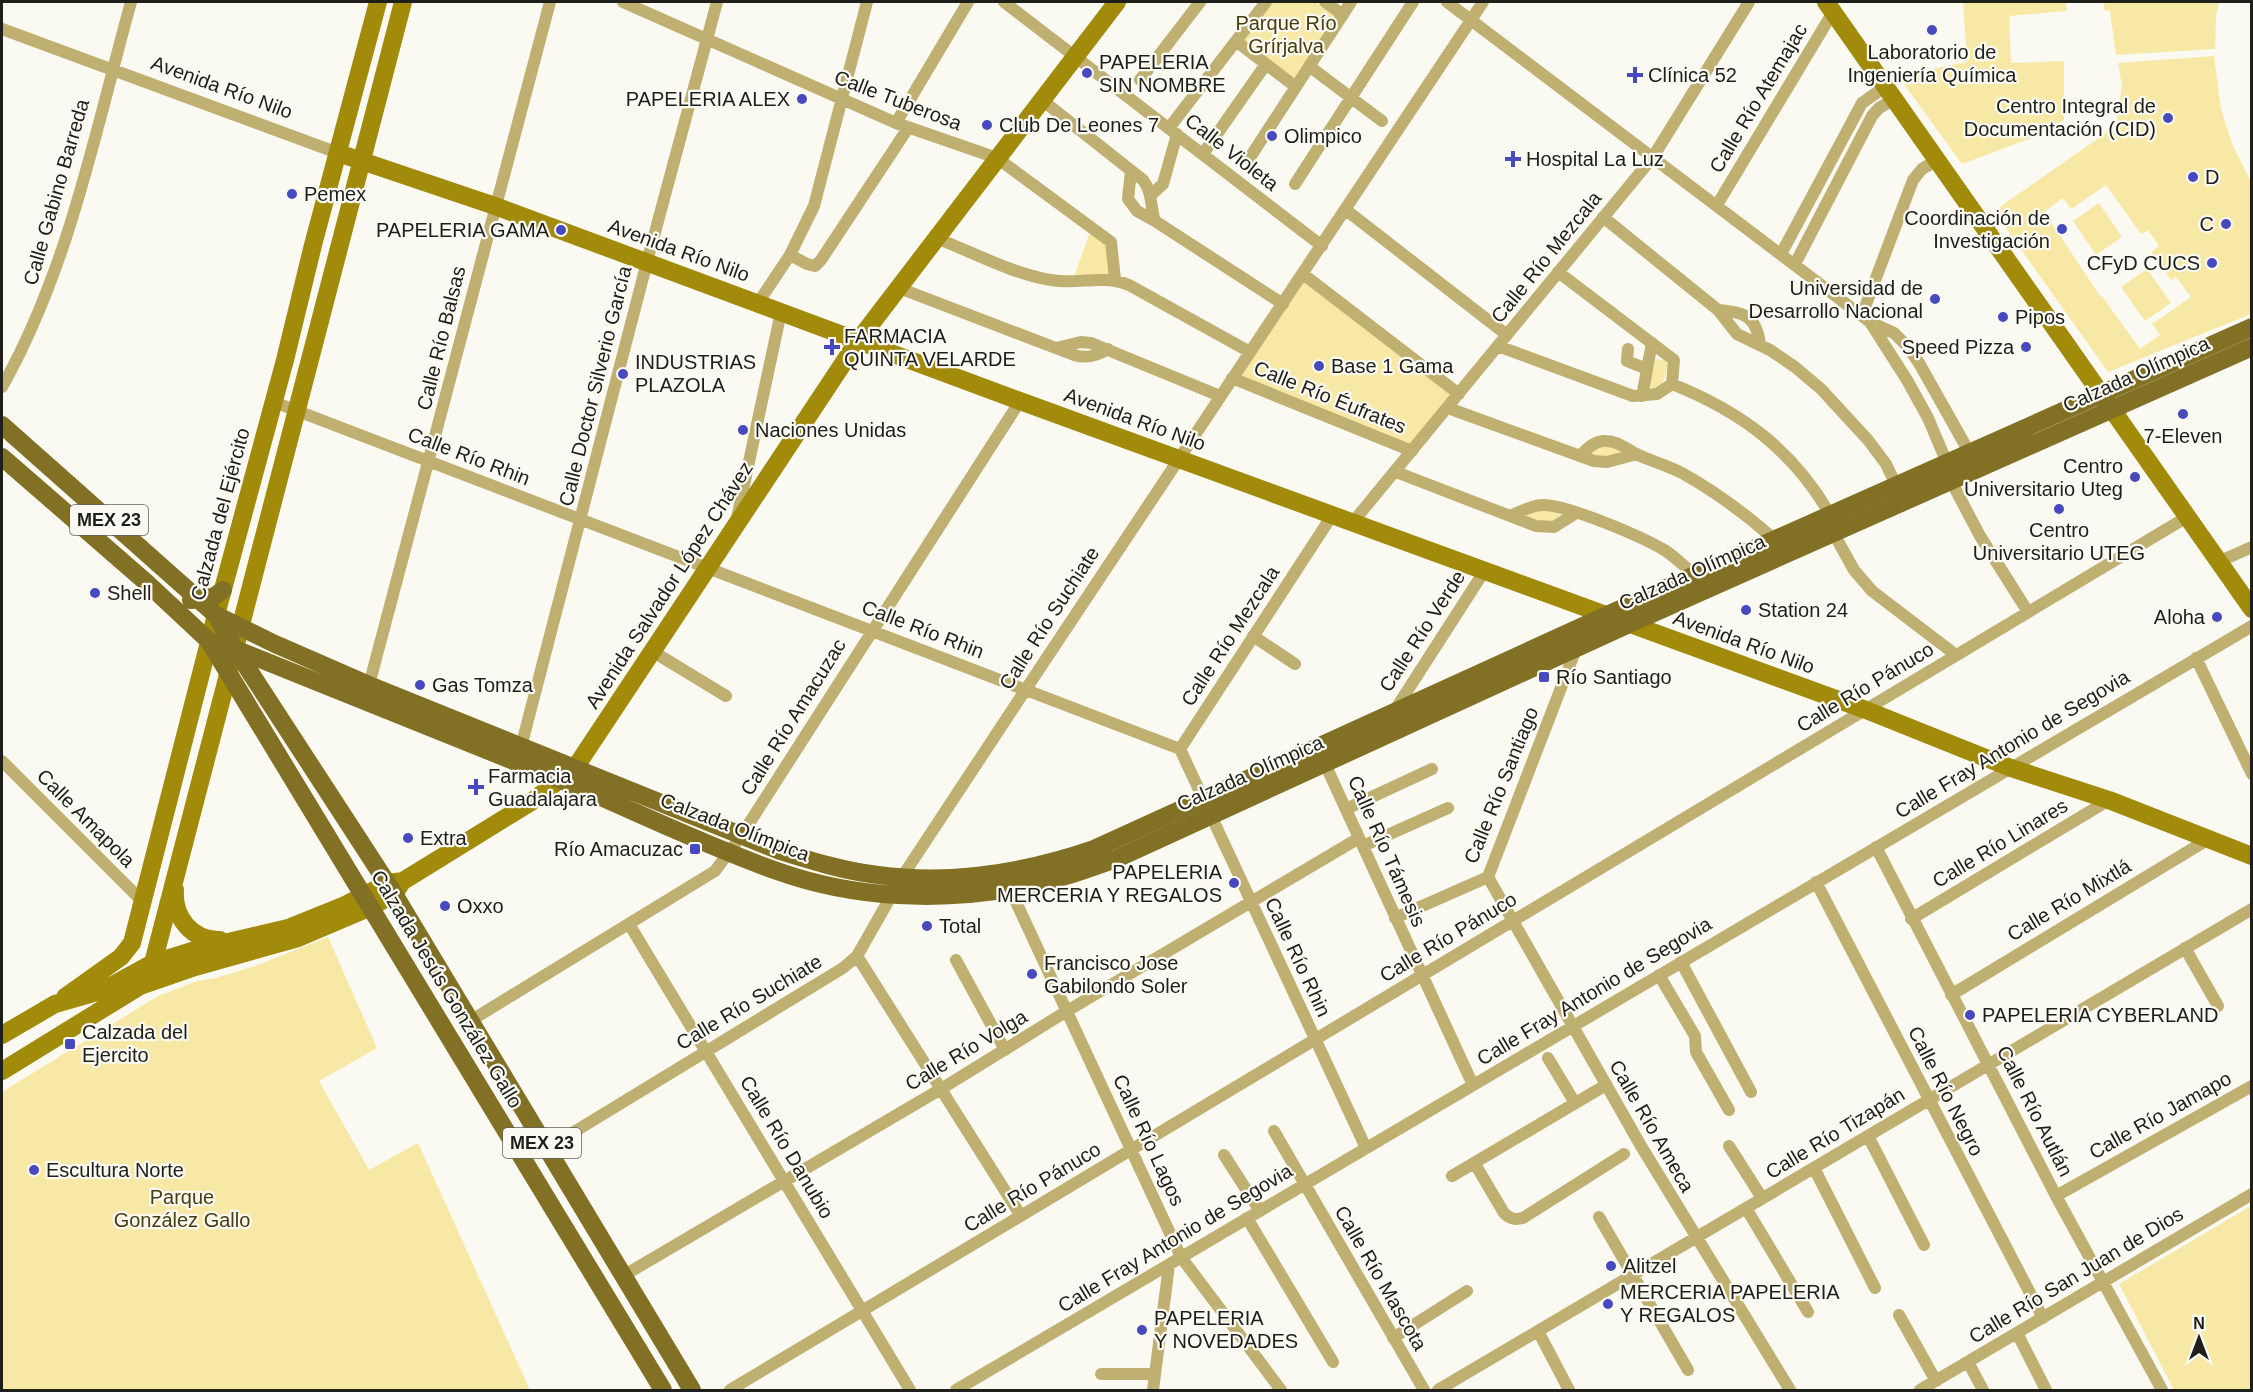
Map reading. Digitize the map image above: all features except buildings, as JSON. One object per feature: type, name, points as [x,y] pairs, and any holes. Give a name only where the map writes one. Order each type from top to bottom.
[{"type":"main road","name":"Calzada del Ejército","points":[[55,1005],[128,951],[132,944],[209,641],[378,2]]},
{"type":"main road","points":[[140,986],[153,963],[403,2]]},
{"type":"main road","name":"Avenida Salvador López Chávez","points":[[2,1071],[140,986],[195,967],[298,938],[395,886],[531,802],[568,774],[858,341],[1117,2]]},
{"type":"main road","points":[[1829,7],[2252,609]]},
{"type":"main road","name":"Avenida Río Nilo","points":[[338,153],[495,206],[1020,401],[1866,710],[2011,768],[2109,800],[2252,856]]},
{"type":"main road","name":"Calzada Olímpica","points":[[209,641],[780,852],[818,863],[862,873],[902,877],[970,877],[1016,871],[1094,849],[1326,764],[1576,649],[1833,525],[1951,481],[1974,461],[2106,402],[2252,327]]},
{"type":"main road","name":"Calzada Olímpica","points":[[2106,402],[2252,347]]},
{"type":"main road","name":"MEX 23","points":[[2,425],[216,615],[235,649]]},
{"type":"main road","name":"MEX 23","points":[[2,457],[209,641],[228,672]]},
{"type":"main road","name":"Calzada Olímpica","points":[[216,615],[369,685],[521,747],[568,774],[729,852],[778,872],[860,891],[892,895],[943,896],[1010,889],[1066,876],[1116,859],[1207,807],[1392,713],[1775,540],[1833,525],[1896,485],[1947,463],[1974,461]]},
{"type":"main road","points":[[163,598],[200,600],[213,597],[223,590]]},
{"type":"main road","name":"Calzada Jesús González Gallo","points":[[235,649],[395,886],[470,1021],[692,1390]]},
{"type":"main road","name":"Calzada Jesús González Gallo","points":[[228,672],[663,1390]]},
{"type":"main road","points":[[180,858],[174,894],[181,918],[188,928],[195,935],[204,939],[243,939]]},
{"type":"main road","name":"Avenida Salvador López Chávez","points":[[3,1031],[55,1005],[104,990],[153,963],[307,921],[367,901]]},
{"type":"street","name":"Calle Gabino Barreda","points":[[2,387],[36,322],[65,245],[131,2]]},
{"type":"street","name":"Calle Río Balsas","points":[[369,685],[430,462],[550,2]]},
{"type":"street","name":"Calle Tuberosa","points":[[624,2],[902,126],[997,158],[1111,242],[1115,279]]},
{"type":"street","name":"Calle Doctor Silverio García","points":[[521,747],[717,2]]},
{"type":"street","points":[[758,303],[790,255],[814,206],[867,2]]},
{"type":"street","points":[[790,255],[814,266],[821,260],[902,126],[968,2]]},
{"type":"street","name":"Calle Violeta","points":[[1004,2],[1022,7],[1076,56],[1322,246]]},
{"type":"street","points":[[1140,80],[1200,2]]},
{"type":"street","points":[[1151,195],[1163,184],[1173,131],[1266,2]]},
{"type":"street","points":[[1325,2],[1343,15]]},
{"type":"street","points":[[1249,159],[1352,2]]},
{"type":"street","points":[[1295,184],[1413,2]]},
{"type":"street","points":[[1447,2],[1866,318],[1894,333],[1919,363],[1974,461]]},
{"type":"street","name":"Calle Río Suchiate","points":[[546,1149],[843,968],[857,956],[902,877],[1178,458],[1322,246],[1483,2]]},
{"type":"street","name":"Calle Río Mezcala","points":[[1353,522],[1653,157],[1749,2]]},
{"type":"street","name":"Calle Río Atemajac","points":[[1716,205],[1829,7]]},
{"type":"street","name":"Avenida Río Nilo","points":[[2,29],[338,153]]},
{"type":"street","points":[[1236,41],[1296,87]]},
{"type":"street","points":[[1203,154],[1266,64]]},
{"type":"street","points":[[1310,66],[1382,121]]},
{"type":"street","points":[[1781,254],[1862,104],[1889,93]]},
{"type":"street","points":[[1795,264],[1872,116],[1889,93]]},
{"type":"street","points":[[1042,100],[1143,180],[1151,195],[1155,221]]},
{"type":"street","points":[[1866,318],[1912,180],[1922,169],[1937,160]]},
{"type":"street","points":[[1131,171],[1128,199],[1137,211],[1283,304]]},
{"type":"street","points":[[1346,210],[1508,334]]},
{"type":"street","points":[[1603,217],[1718,310],[1737,334],[1760,344],[1794,367],[1842,410],[1880,456],[1896,485]]},
{"type":"street","points":[[936,238],[1031,276],[1063,282],[1115,279],[1250,352]]},
{"type":"street","points":[[1498,346],[1634,396],[1661,392],[1672,384],[1674,360],[1558,272]]},
{"type":"street","points":[[1303,274],[1459,394]]},
{"type":"street","points":[[899,288],[1054,348],[1086,357],[1096,356],[1108,349],[1220,396]]},
{"type":"street","points":[[1718,310],[1737,311],[1751,320],[1757,329],[1760,344]]},
{"type":"street","points":[[734,528],[781,312]]},
{"type":"street","points":[[1866,318],[1907,380],[1928,418],[1947,463],[1951,481],[1980,536],[2028,612]]},
{"type":"street","points":[[1642,396],[1652,343]]},
{"type":"street","points":[[1628,349],[1627,361],[1647,369]]},
{"type":"street","name":"Calle Río Éufrates","points":[[1232,378],[1412,451]]},
{"type":"street","points":[[1672,384],[1696,393],[1731,412],[1765,436],[1796,464],[1816,490],[1854,570],[1872,591],[1956,655]]},
{"type":"street","name":"Calle Río Amacuzac","points":[[470,1021],[715,871],[741,836],[1020,401]]},
{"type":"street","name":"Calle Río Rhin","points":[[274,402],[1180,749],[1366,1148]]},
{"type":"street","points":[[1448,408],[1594,461],[1607,462],[1637,454]]},
{"type":"street","points":[[1580,456],[1596,443],[1608,441],[1619,443],[1637,454],[1656,460],[1682,473],[1753,520],[1775,540]]},
{"type":"street","points":[[1396,472],[1536,526],[1550,528],[1576,513]]},
{"type":"street","points":[[1512,515],[1544,505],[1576,513],[1620,529],[1656,546],[1695,575]]},
{"type":"street","name":"Calle Río Mezcala","points":[[1180,749],[1333,514]]},
{"type":"street","name":"Calle Río Pánuco","points":[[730,1390],[2187,517]]},
{"type":"street","points":[[2218,562],[2252,547]]},
{"type":"street","name":"Calle Río Verde","points":[[1392,713],[1485,570]]},
{"type":"street","name":"Calle Fray Antonio de Segovia","points":[[956,1390],[2252,626]]},
{"type":"street","points":[[1253,636],[1295,664]]},
{"type":"street","name":"Calle Río Santiago","points":[[1395,918],[1488,877],[1576,649]]},
{"type":"street","points":[[652,651],[726,696]]},
{"type":"street","points":[[2196,658],[2252,774]]},
{"type":"street","name":"Calle Amapola","points":[[2,761],[143,902]]},
{"type":"street","name":"Calle Río Támesis","points":[[1326,764],[1473,1085]]},
{"type":"street","points":[[1346,809],[1432,769]]},
{"type":"street","name":"Calle Río Linares","points":[[1911,919],[2109,800]]},
{"type":"street","name":"Calle Río Volga","points":[[623,1276],[941,1089],[1251,902],[1361,842],[1448,808]]},
{"type":"street","name":"Calle Río Mixtlá","points":[[1951,995],[2207,840]]},
{"type":"street","name":"Calle Río Autlán","points":[[1876,847],[1911,919],[1989,1064],[2056,1196],[2162,1390]]},
{"type":"street","name":"Calle Río Ameca","points":[[1488,877],[1695,1238],[1790,1390]]},
{"type":"street","name":"Calle Río Negro","points":[[1816,882],[2043,1318]]},
{"type":"street","name":"Calle Río Lagos","points":[[1010,889],[1181,1257],[1281,1390]]},
{"type":"street","name":"Calle Río Tizapán","points":[[1438,1390],[2252,909]]},
{"type":"street","name":"Calle Río Danubio","points":[[629,924],[910,1390]]},
{"type":"street","points":[[2185,948],[2218,1006]]},
{"type":"street","points":[[857,956],[1021,1216]]},
{"type":"street","points":[[956,960],[1005,1050]]},
{"type":"street","points":[[1681,962],[1751,1092]]},
{"type":"street","points":[[1659,975],[1695,1036],[1696,1052],[1729,1110]]},
{"type":"street","points":[[1548,1058],[1575,1103]]},
{"type":"street","points":[[1452,1176],[1606,1085]]},
{"type":"street","name":"Calle Río Jamapo","points":[[2056,1196],[2252,1086]]},
{"type":"street","name":"Calle Río Mascota","points":[[1275,1131],[1424,1390]]},
{"type":"street","points":[[1868,1136],[1924,1245]]},
{"type":"street","points":[[1729,1146],[1762,1198]]},
{"type":"street","points":[[1475,1164],[1504,1213],[1512,1219],[1518,1219],[1624,1154]]},
{"type":"street","points":[[1224,1155],[1260,1211]]},
{"type":"street","points":[[1814,1168],[1875,1288]]},
{"type":"street","name":"Calle Río San Juan de Dios","points":[[1920,1390],[2252,1194]]},
{"type":"street","points":[[1746,1208],[1808,1312]]},
{"type":"street","points":[[1599,1217],[1689,1370]]},
{"type":"street","points":[[1247,1218],[1333,1362]]},
{"type":"street","points":[[1153,1390],[1169,1265]]},
{"type":"street","points":[[1393,1338],[1467,1291]]},
{"type":"street","points":[[1899,1315],[1936,1381]]},
{"type":"street","points":[[1538,1331],[1569,1390]]},
{"type":"street","points":[[2017,1333],[2046,1390]]},
{"type":"street","points":[[1968,1362],[1983,1390]]},
{"type":"street","points":[[1101,1374],[1155,1374]]},
{"type":"green space","name":"Parque Río Grírjalva","points":[[1272,2],[1315,2],[1334,16],[1293,82],[1241,42]]},
{"type":"green space","points":[[1963,2],[2066,2],[2067,11],[2009,16],[2011,63],[2064,61],[2064,120],[2047,132],[1962,164],[1898,76],[1967,62]]},
{"type":"green space","points":[[2105,2],[2219,2],[2216,16],[2215,49],[2116,55],[2110,11],[2103,10]]},
{"type":"green space","points":[[2214,56],[2221,109],[2232,144],[2251,182],[2251,314],[2108,372],[1994,211],[2116,126],[2122,86],[2118,63]],"holes":[[[2106,185],[2141,234],[2148,230],[2159,246],[2151,252],[2171,280],[2176,277],[2191,297],[2152,324],[2160,335],[2140,349],[2101,297],[2044,212],[2063,198],[2071,209]]]},
{"type":"green space","points":[[2099,203],[2122,237],[2096,255],[2073,221]]},
{"type":"green space","points":[[1091,229],[1111,242],[1114,278],[1073,280]]},
{"type":"green space","points":[[2147,269],[2171,303],[2145,321],[2121,287]]},
{"type":"green space","points":[[1303,274],[1459,394],[1412,451],[1232,378]]},
{"type":"green space","points":[[1656,359],[1665,360],[1668,366],[1662,386],[1655,390],[1649,386]]},
{"type":"green space","points":[[1602,446],[1621,449],[1625,453],[1620,458],[1592,455],[1591,452]]},
{"type":"green space","points":[[1542,509],[1560,516],[1549,527],[1525,518],[1526,515]]},
{"type":"green space","name":"Parque González Gallo","points":[[328,937],[377,1048],[319,1081],[369,1170],[418,1143],[530,1390],[2,1390],[2,1092],[158,996],[197,981],[216,978],[255,966]]},
{"type":"green space","points":[[2251,1206],[2251,1390],[2174,1390],[2119,1284]]},
{"type":"place","name":"Laboratorio de Ingeniería Química","points":[[1932,30]]},
{"type":"place","name":"PAPELERIA SIN NOMBRE","points":[[1087,73]]},
{"type":"place","name":"Clínica 52","points":[[1635,75]]},
{"type":"place","name":"PAPELERIA ALEX","points":[[802,99]]},
{"type":"place","name":"Centro Integral de Documentación (CID)","points":[[2168,118]]},
{"type":"place","name":"Club De Leones 7","points":[[987,125]]},
{"type":"place","name":"Olimpico","points":[[1272,136]]},
{"type":"place","name":"Hospital La Luz","points":[[1513,159]]},
{"type":"place","name":"D","points":[[2193,177]]},
{"type":"place","name":"Pemex","points":[[292,194]]},
{"type":"place","name":"C","points":[[2226,224]]},
{"type":"place","name":"Coordinación de Investigación","points":[[2062,229]]},
{"type":"place","name":"PAPELERIA GAMA","points":[[561,230]]},
{"type":"place","name":"CFyD CUCS","points":[[2212,263]]},
{"type":"place","name":"Universidad de Desarrollo Nacional","points":[[1935,299]]},
{"type":"place","name":"Pipos","points":[[2003,317]]},
{"type":"place","name":"FARMACIA QUINTA VELARDE","points":[[832,347]]},
{"type":"place","name":"Speed Pizza","points":[[2026,347]]},
{"type":"place","name":"Base 1 Gama","points":[[1319,366]]},
{"type":"place","name":"INDUSTRIAS PLAZOLA","points":[[623,374]]},
{"type":"place","name":"7-Eleven","points":[[2183,414]]},
{"type":"place","name":"Naciones Unidas","points":[[743,430]]},
{"type":"place","name":"Centro Universitario Uteg","points":[[2135,477]]},
{"type":"place","name":"Centro Universitario UTEG","points":[[2059,509]]},
{"type":"place","name":"Shell","points":[[95,593]]},
{"type":"place","name":"Station 24","points":[[1746,610]]},
{"type":"place","name":"Aloha","points":[[2217,617]]},
{"type":"place","name":"Río Santiago","points":[[1544,677]]},
{"type":"place","name":"Gas Tomza","points":[[420,685]]},
{"type":"place","name":"Farmacia Guadalajara","points":[[476,787]]},
{"type":"place","name":"Extra","points":[[408,838]]},
{"type":"place","name":"Río Amacuzac","points":[[695,849]]},
{"type":"place","name":"PAPELERIA MERCERIA Y REGALOS","points":[[1234,883]]},
{"type":"place","name":"Oxxo","points":[[445,906]]},
{"type":"place","name":"Total","points":[[927,926]]},
{"type":"place","name":"Francisco Jose Gabilondo Soler","points":[[1032,974]]},
{"type":"place","name":"PAPELERIA CYBERLAND","points":[[1970,1015]]},
{"type":"place","name":"Calzada del Ejercito","points":[[70,1044]]},
{"type":"place","name":"Escultura Norte","points":[[34,1170]]},
{"type":"place","name":"Alitzel","points":[[1611,1266]]},
{"type":"place","name":"MERCERIA PAPELERIA Y REGALOS","points":[[1608,1304]]},
{"type":"place","name":"PAPELERIA Y NOVEDADES","points":[[1142,1330]]}]
